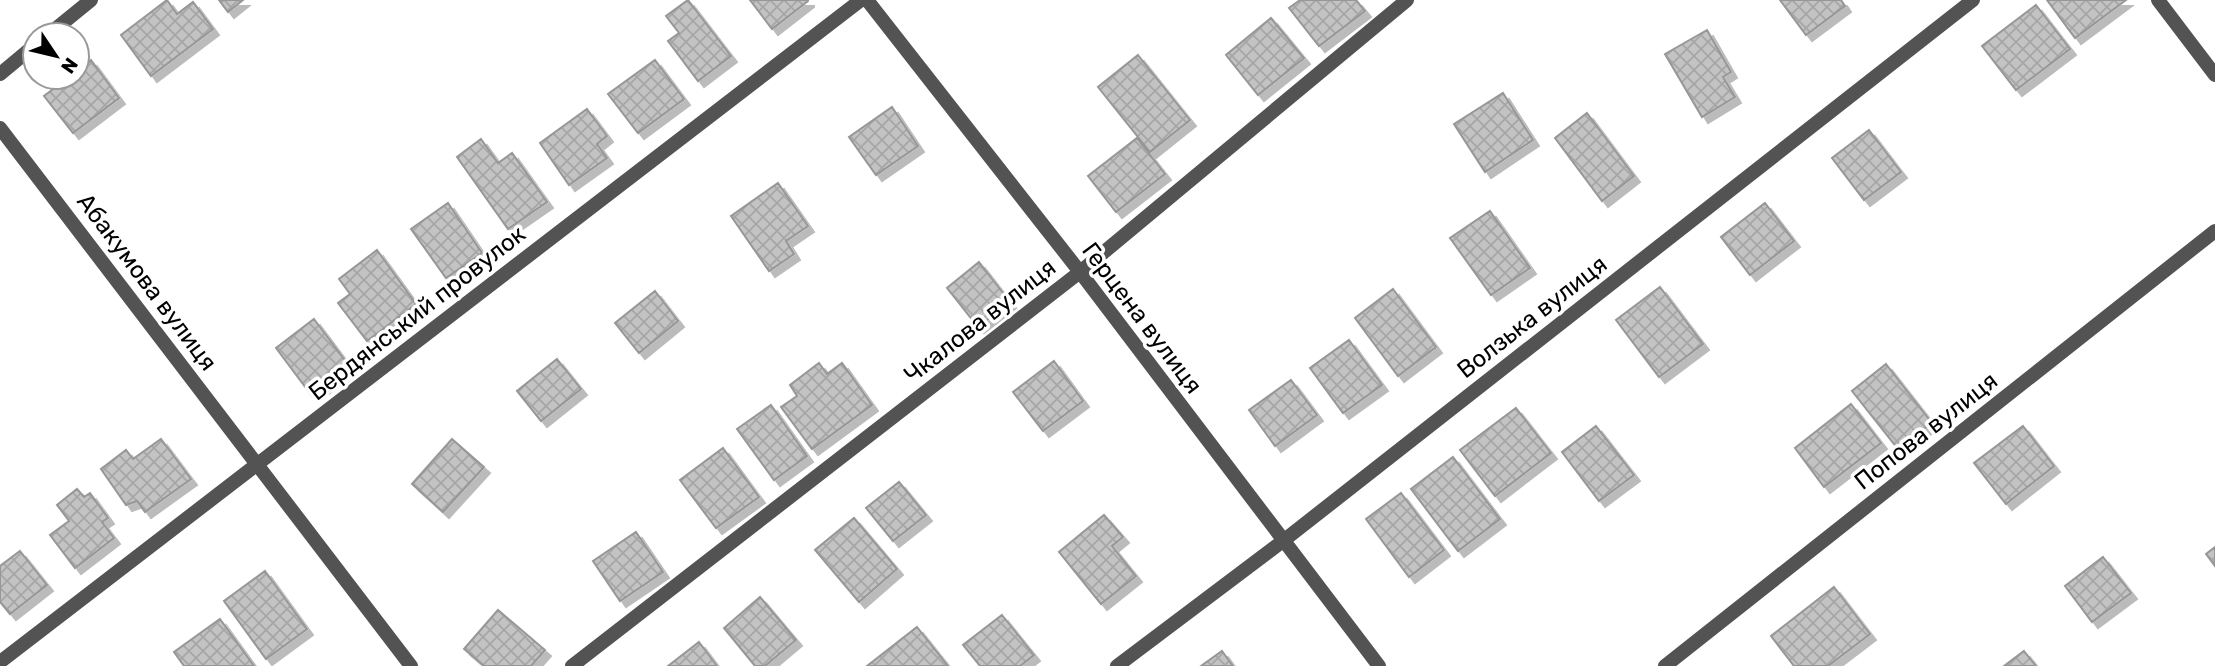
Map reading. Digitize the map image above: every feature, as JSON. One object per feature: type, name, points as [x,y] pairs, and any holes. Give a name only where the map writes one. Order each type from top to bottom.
[{"type":"street","points":[[65,21],[90,0]]},
{"type":"street","name":"Бердянський провулок","points":[[0,662],[861,0]]},
{"type":"street","name":"Герцена вулиця","points":[[867,0],[1080,272],[1379,666]]},
{"type":"street","name":"Чкалова вулиця","points":[[572,666],[1080,272],[1407,0]]},
{"type":"street","name":"Волзька вулиця","points":[[1117,666],[1283,541],[1973,0]]},
{"type":"street","points":[[2158,0],[2215,75]]},
{"type":"street","points":[[0,74],[21,57]]},
{"type":"street","name":"Абакумова вулиця","points":[[0,128],[411,666]]},
{"type":"street","name":"Попова вулиця","points":[[1665,666],[2215,231]]},
{"type":"building","points":[[167,0],[177,14],[193,2],[213,29],[151,76],[121,35]]},
{"type":"building","points":[[219,0],[243,0],[228,12]]},
{"type":"building","points":[[688,0],[731,56],[698,81],[668,41],[679,33],[666,16]]},
{"type":"building","points":[[750,0],[808,0],[808,1],[772,29]]},
{"type":"building","points":[[1300,0],[1356,0],[1365,11],[1319,46],[1289,8]]},
{"type":"building","points":[[1780,0],[1841,0],[1845,6],[1806,35]]},
{"type":"building","points":[[2047,0],[2126,0],[2075,38]]},
{"type":"building","points":[[2036,5],[2070,49],[2016,90],[1982,46]]},
{"type":"building","points":[[1271,18],[1304,58],[1258,95],[1226,55]]},
{"type":"building","points":[[1707,30],[1731,72],[1723,77],[1735,97],[1702,117],[1665,54]]},
{"type":"building","points":[[1138,55],[1190,120],[1150,152],[1098,87]]},
{"type":"building","points":[[91,60],[119,98],[73,133],[44,96],[51,91],[91,91]]},
{"type":"building","points":[[655,60],[684,99],[638,133],[608,94]]},
{"type":"building","points":[[1503,93],[1533,140],[1485,172],[1454,124]]},
{"type":"building","points":[[892,107],[918,146],[876,175],[849,137]]},
{"type":"building","points":[[587,109],[607,136],[597,144],[607,158],[569,185],[540,143]]},
{"type":"building","points":[[1587,113],[1634,176],[1602,201],[1555,138]]},
{"type":"building","points":[[1869,130],[1901,172],[1864,200],[1832,158]]},
{"type":"building","points":[[1137,138],[1165,174],[1116,212],[1088,176]]},
{"type":"building","points":[[481,139],[498,163],[512,153],[547,202],[508,229],[457,157]]},
{"type":"building","points":[[778,183],[808,226],[786,241],[794,254],[769,271],[731,216]]},
{"type":"building","points":[[448,203],[482,253],[446,278],[411,229]]},
{"type":"building","points":[[1765,203],[1794,241],[1750,275],[1721,237]]},
{"type":"building","points":[[1490,211],[1530,268],[1491,295],[1450,238]]},
{"type":"building","points":[[377,250],[416,304],[367,341],[338,303],[350,294],[339,279]]},
{"type":"building","points":[[979,262],[1010,302],[978,327],[947,288]]},
{"type":"building","points":[[1660,287],[1703,344],[1659,377],[1616,320]]},
{"type":"building","points":[[1393,289],[1436,347],[1398,376],[1355,318]]},
{"type":"building","points":[[655,291],[678,321],[639,353],[615,323]]},
{"type":"building","points":[[314,319],[350,367],[312,396],[276,348]]},
{"type":"building","points":[[1349,340],[1382,385],[1343,413],[1310,368]]},
{"type":"building","points":[[557,359],[581,389],[541,421],[517,391]]},
{"type":"building","points":[[1054,361],[1083,401],[1043,431],[1013,392]]},
{"type":"building","points":[[819,363],[827,374],[842,363],[872,405],[812,449],[781,407],[797,396],[790,385]]},
{"type":"building","points":[[1886,364],[1932,423],[1898,449],[1852,391]]},
{"type":"building","points":[[1291,380],[1317,415],[1275,446],[1249,410]]},
{"type":"building","points":[[1851,404],[1881,443],[1824,487],[1795,448]]},
{"type":"building","points":[[771,405],[807,456],[774,480],[737,429]]},
{"type":"building","points":[[1516,408],[1551,453],[1495,496],[1460,450]]},
{"type":"building","points":[[1596,426],[1634,475],[1599,501],[1562,452]]},
{"type":"building","points":[[2023,426],[2054,466],[2006,504],[1974,463]]},
{"type":"building","points":[[161,439],[191,479],[145,512],[137,501],[126,505],[101,469],[126,450],[133,459]]},
{"type":"building","points":[[452,439],[484,467],[443,512],[412,484]]},
{"type":"building","points":[[723,448],[759,497],[716,528],[680,480]]},
{"type":"building","points":[[1453,457],[1500,519],[1458,551],[1411,489]]},
{"type":"building","points":[[899,482],[926,515],[893,541],[866,508]]},
{"type":"building","points":[[77,489],[84,497],[90,493],[108,518],[102,522],[114,538],[75,568],[50,535],[69,521],[57,505]]},
{"type":"building","points":[[1401,493],[1444,550],[1409,577],[1366,519]]},
{"type":"building","points":[[1104,515],[1123,537],[1112,546],[1136,576],[1101,604],[1059,552]]},
{"type":"building","points":[[854,518],[897,569],[859,602],[815,550]]},
{"type":"building","points":[[636,532],[663,572],[620,601],[593,561]]},
{"type":"building","points":[[2215,547],[2215,566],[2206,554]]},
{"type":"building","points":[[20,551],[47,585],[10,614],[0,602],[0,566]]},
{"type":"building","points":[[2103,557],[2131,593],[2092,622],[2065,586]]},
{"type":"building","points":[[265,571],[307,629],[266,659],[224,601]]},
{"type":"building","points":[[1834,587],[1870,634],[1828,666],[1794,666],[1771,636]]},
{"type":"building","points":[[760,597],[796,640],[765,666],[755,666],[724,628]]},
{"type":"building","points":[[498,610],[545,650],[531,666],[484,666],[464,649]]},
{"type":"building","points":[[1002,615],[1034,655],[1020,666],[980,666],[963,645]]},
{"type":"building","points":[[220,619],[254,666],[184,666],[174,652]]},
{"type":"building","points":[[917,627],[948,666],[867,666]]},
{"type":"building","points":[[699,642],[717,666],[668,666]]},
{"type":"building","points":[[1222,651],[1233,666],[1201,666]]},
{"type":"building","points":[[2024,651],[2036,666],[2004,666]]}]
